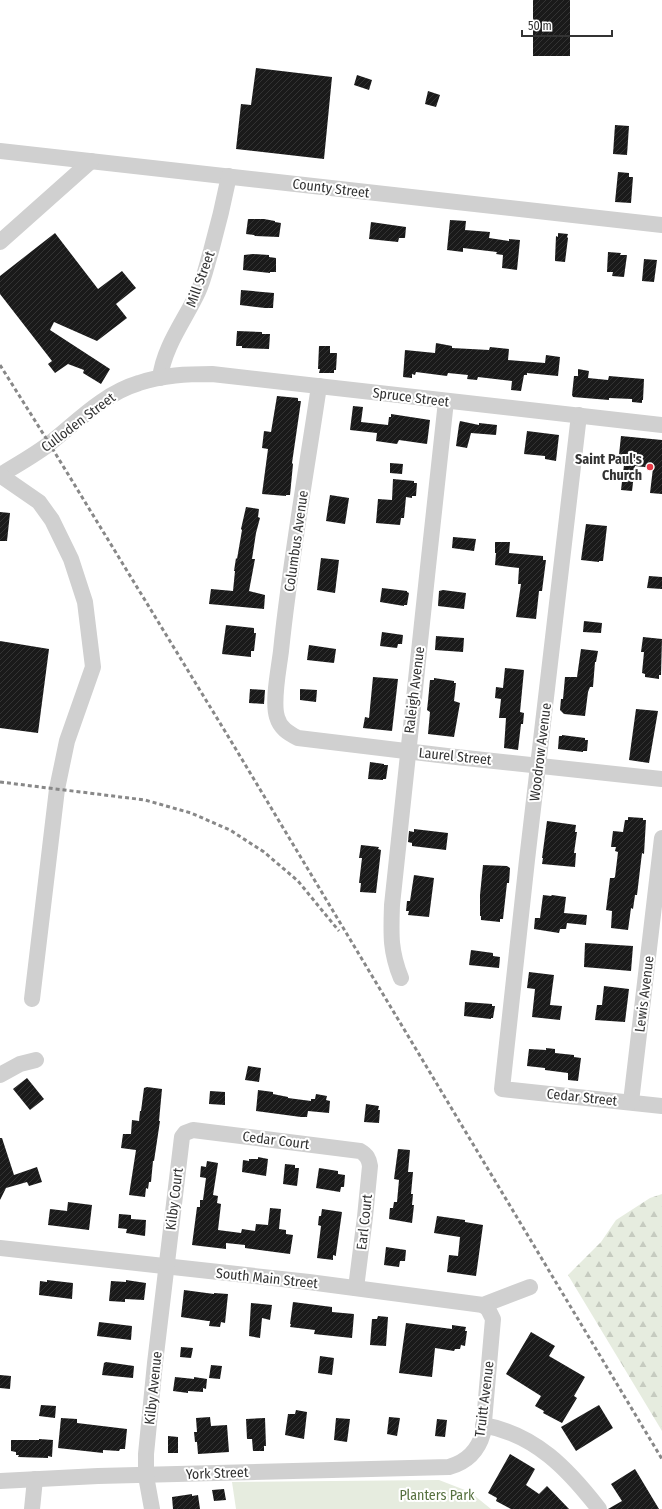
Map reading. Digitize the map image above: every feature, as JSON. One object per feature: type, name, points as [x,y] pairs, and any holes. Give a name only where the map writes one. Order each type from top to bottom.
[{"type":"street","name":"County Street","points":[[0,151],[662,225]]},
{"type":"street","points":[[0,242],[91,161]]},
{"type":"street","name":"Mill Street","points":[[160,378],[161,366],[166,352],[183,322],[205,274],[220,220],[229,176]]},
{"type":"street","name":"Spruce Street","points":[[160,378],[185,374],[212,374],[662,424]]},
{"type":"street","name":"Culloden Street","points":[[0,475],[34,454],[99,402],[118,391],[139,383],[160,378]]},
{"type":"street","name":"Columbus Avenue","points":[[276,697],[288,590],[319,386]]},
{"type":"street","name":"Raleigh Avenue","points":[[401,978],[392,951],[390,935],[392,905],[407,751],[422,631],[446,401]]},
{"type":"street","name":"Woodrow Avenue","points":[[502,1089],[579,415]]},
{"type":"street","points":[[0,475],[39,502],[52,520],[72,559],[85,602],[93,667],[67,741],[57,789],[32,999]]},
{"type":"street","name":"Laurel Street","points":[[276,697],[275,704],[277,718],[282,728],[289,734],[298,738],[662,779]]},
{"type":"street","name":"Lewis Avenue","points":[[631,1102],[662,838]]},
{"type":"street","points":[[0,1075],[20,1064],[36,1060]]},
{"type":"street","name":"Cedar Street","points":[[502,1089],[662,1106]]},
{"type":"street","name":"Cedar Court","points":[[185,1133],[193,1130],[302,1143],[360,1151],[367,1156]]},
{"type":"street","name":"Kilby Court","points":[[166,1266],[182,1137],[185,1133]]},
{"type":"street","name":"Earl Court","points":[[356,1288],[370,1166],[367,1156]]},
{"type":"street","name":"South Main Street","points":[[0,1248],[356,1288],[483,1305],[530,1287]]},
{"type":"street","name":"Kilby Avenue","points":[[152,1509],[146,1476],[147,1439],[166,1266]]},
{"type":"street","name":"Truitt Avenue","points":[[435,1467],[449,1467],[468,1459],[476,1449],[481,1438],[493,1319],[488,1309],[483,1305]]},
{"type":"street","points":[[483,1425],[510,1432],[529,1440],[551,1457],[571,1476],[599,1509]]},
{"type":"street","name":"York Street","points":[[0,1481],[435,1467]]},
{"type":"street","points":[[32,1509],[35,1479]]},
{"type":"green space","points":[[662,1194],[662,1431],[568,1275],[601,1242],[616,1220],[650,1198]]},
{"type":"green space","name":"Planters Park","points":[[439,1480],[470,1492],[491,1509],[236,1509],[232,1482]]},
{"type":"building","points":[[533,0],[570,0],[570,56],[533,56]]},
{"type":"building","points":[[256,68],[332,77],[324,159],[236,149],[241,104],[251,105]]},
{"type":"building","points":[[357,75],[372,80],[369,90],[354,85]]},
{"type":"building","points":[[428,91],[440,95],[436,107],[425,104]]},
{"type":"building","points":[[615,125],[629,126],[627,155],[613,154]]},
{"type":"building","points":[[618,172],[629,173],[629,177],[633,177],[631,203],[615,202]]},
{"type":"building","points":[[248,219],[264,219],[281,223],[279,237],[246,234]]},
{"type":"building","points":[[450,220],[466,221],[465,230],[490,232],[489,238],[509,241],[509,239],[520,240],[517,270],[502,268],[503,255],[496,254],[497,252],[463,248],[463,252],[447,250]]},
{"type":"building","points":[[371,222],[406,227],[405,238],[399,238],[398,242],[369,239]]},
{"type":"building","points":[[55,233],[98,289],[122,271],[136,288],[116,304],[127,318],[97,341],[54,322],[50,330],[110,369],[101,384],[83,373],[84,370],[68,364],[55,373],[48,364],[52,361],[0,294],[0,276]]},
{"type":"building","points":[[558,233],[568,234],[565,262],[555,261],[556,236],[558,237]]},
{"type":"building","points":[[608,252],[627,255],[624,277],[612,276],[613,272],[607,272]]},
{"type":"building","points":[[244,255],[269,255],[269,257],[276,258],[276,272],[270,273],[243,270]]},
{"type":"building","points":[[644,259],[657,260],[654,282],[642,281]]},
{"type":"building","points":[[241,290],[274,293],[273,308],[240,305]]},
{"type":"building","points":[[237,331],[262,332],[262,334],[270,334],[269,349],[242,348],[242,346],[236,346]]},
{"type":"building","points":[[436,343],[452,346],[452,348],[489,350],[490,347],[509,349],[508,360],[545,363],[546,355],[560,357],[558,376],[527,373],[527,375],[524,375],[521,391],[511,390],[512,381],[478,377],[477,380],[467,379],[468,375],[448,373],[447,376],[416,372],[415,375],[412,374],[412,378],[403,377],[405,350],[435,353]]},
{"type":"building","points":[[319,346],[330,346],[330,353],[337,353],[336,370],[334,370],[334,373],[319,373]]},
{"type":"building","points":[[578,369],[589,371],[588,378],[608,380],[609,376],[644,379],[642,403],[632,402],[632,399],[609,398],[609,400],[573,397],[574,376],[578,376]]},
{"type":"building","points":[[277,396],[298,398],[298,401],[301,401],[292,463],[290,495],[286,496],[262,494],[268,449],[262,448],[264,431],[271,432]]},
{"type":"building","points":[[353,406],[363,407],[361,422],[388,425],[391,414],[430,420],[427,444],[399,440],[397,444],[376,441],[377,433],[350,430]]},
{"type":"building","points":[[460,421],[479,425],[479,423],[497,425],[496,435],[471,433],[467,448],[456,446]]},
{"type":"building","points":[[527,431],[559,435],[556,461],[545,459],[545,456],[524,454]]},
{"type":"building","name":"Saint Paul's Church","points":[[621,436],[662,440],[662,494],[650,493],[653,468],[635,466],[632,491],[621,490],[624,465],[618,464]]},
{"type":"building","points":[[390,463],[403,464],[402,474],[390,473]]},
{"type":"building","points":[[393,479],[414,481],[414,483],[417,483],[416,496],[412,496],[412,498],[406,497],[404,518],[401,518],[400,525],[376,523],[378,499],[392,500]]},
{"type":"building","points":[[330,495],[349,498],[345,524],[326,521]]},
{"type":"building","points":[[246,507],[259,509],[258,517],[260,518],[252,559],[255,559],[249,591],[265,595],[264,609],[209,604],[211,589],[233,591],[236,558],[237,559]]},
{"type":"building","points":[[0,512],[10,513],[7,541],[0,541]]},
{"type":"building","points":[[586,524],[607,526],[603,561],[581,560]]},
{"type":"building","points":[[453,537],[476,539],[474,551],[452,548]]},
{"type":"building","points":[[495,542],[510,542],[509,553],[543,556],[543,560],[546,560],[542,591],[539,591],[536,619],[516,617],[521,584],[518,584],[519,568],[495,565]]},
{"type":"building","points":[[321,558],[339,560],[335,593],[317,590]]},
{"type":"building","points":[[649,576],[662,577],[662,589],[647,588]]},
{"type":"building","points":[[382,588],[407,591],[409,593],[407,605],[404,606],[380,602]]},
{"type":"building","points":[[443,590],[466,593],[464,609],[438,606],[439,591]]},
{"type":"building","points":[[584,621],[602,623],[601,633],[583,632]]},
{"type":"building","points":[[226,625],[254,628],[254,633],[256,633],[254,651],[251,651],[251,657],[222,654]]},
{"type":"building","points":[[382,632],[403,635],[402,644],[398,644],[397,648],[380,646]]},
{"type":"building","points":[[436,636],[464,638],[463,652],[435,650]]},
{"type":"building","points":[[643,637],[662,639],[661,675],[659,675],[659,679],[645,677],[645,674],[642,673],[644,652],[641,652]]},
{"type":"building","points":[[0,641],[49,649],[38,733],[0,728]]},
{"type":"building","points":[[309,645],[336,649],[334,663],[307,660]]},
{"type":"building","points":[[581,649],[598,651],[595,662],[593,687],[590,687],[588,692],[585,716],[564,714],[560,710],[561,699],[563,699],[565,677],[577,677]]},
{"type":"building","points":[[505,668],[524,670],[520,712],[524,713],[523,724],[521,724],[518,750],[504,748],[506,718],[499,718],[501,699],[495,698],[496,687],[503,688]]},
{"type":"building","points":[[373,677],[398,679],[392,731],[363,728],[365,717],[369,718]]},
{"type":"building","points":[[434,678],[454,681],[454,683],[456,683],[454,701],[460,703],[454,737],[428,734],[430,712],[427,710],[430,680],[434,680]]},
{"type":"building","points":[[250,689],[265,690],[264,704],[249,703]]},
{"type":"building","points":[[300,689],[317,690],[316,702],[300,700]]},
{"type":"building","points":[[636,709],[658,711],[649,763],[629,760]]},
{"type":"building","points":[[562,735],[585,738],[585,740],[588,740],[587,751],[583,752],[558,749],[559,736]]},
{"type":"building","points":[[370,762],[388,765],[386,779],[368,779]]},
{"type":"building","points":[[628,817],[643,818],[643,820],[646,820],[644,854],[642,853],[637,895],[635,895],[633,909],[631,908],[628,930],[611,928],[612,911],[606,910],[610,878],[615,877],[618,852],[615,851],[616,847],[611,847],[613,831],[623,832],[625,820],[628,820]]},
{"type":"building","points":[[547,821],[576,825],[575,832],[577,832],[574,853],[576,853],[575,867],[542,864]]},
{"type":"building","points":[[414,829],[448,833],[446,850],[412,846],[412,843],[408,842],[409,831],[414,832]]},
{"type":"building","points":[[361,845],[379,847],[378,849],[381,850],[376,893],[360,892],[361,883],[359,883],[362,858],[359,858]]},
{"type":"building","points":[[483,865],[507,866],[510,868],[503,919],[500,919],[500,922],[481,920],[480,895]]},
{"type":"building","points":[[414,875],[434,878],[429,917],[408,915],[409,911],[406,911],[407,901],[410,901]]},
{"type":"building","points":[[543,895],[566,897],[564,913],[587,915],[586,925],[567,923],[566,929],[560,929],[559,933],[534,929],[535,918],[540,918]]},
{"type":"building","points":[[585,943],[633,946],[631,971],[584,967]]},
{"type":"building","points":[[471,950],[493,953],[493,956],[500,957],[499,968],[469,965]]},
{"type":"building","points":[[529,972],[554,975],[550,1005],[562,1006],[560,1020],[532,1017],[535,989],[527,988]]},
{"type":"building","points":[[604,986],[629,989],[625,1022],[595,1020],[597,1005],[602,1005]]},
{"type":"building","points":[[465,1002],[492,1004],[492,1006],[495,1006],[493,1018],[464,1016]]},
{"type":"building","points":[[546,1048],[555,1049],[555,1053],[574,1055],[574,1057],[581,1058],[578,1081],[568,1080],[568,1073],[527,1066],[529,1049],[546,1050]]},
{"type":"building","points":[[248,1066],[261,1068],[259,1082],[245,1080]]},
{"type":"building","points":[[27,1078],[44,1099],[30,1110],[13,1089]]},
{"type":"building","points":[[144,1088],[162,1089],[160,1121],[151,1182],[149,1182],[148,1189],[146,1188],[145,1197],[129,1195],[136,1150],[121,1148],[123,1134],[131,1134],[132,1120],[139,1121]]},
{"type":"building","points":[[258,1090],[273,1092],[273,1094],[288,1098],[311,1101],[311,1099],[315,1099],[316,1094],[327,1096],[326,1100],[330,1101],[329,1113],[308,1111],[307,1117],[301,1117],[256,1111]]},
{"type":"building","points":[[210,1091],[225,1092],[225,1105],[209,1104]]},
{"type":"building","points":[[366,1104],[379,1106],[379,1123],[364,1122]]},
{"type":"building","points":[[0,1138],[2,1138],[14,1175],[37,1167],[42,1182],[29,1186],[27,1182],[6,1188],[0,1200]]},
{"type":"building","points":[[398,1149],[410,1150],[408,1172],[413,1172],[411,1194],[413,1194],[412,1205],[414,1205],[412,1223],[389,1219],[390,1208],[393,1208],[394,1202],[397,1202],[399,1180],[394,1179]]},
{"type":"building","points":[[258,1157],[268,1159],[266,1176],[242,1172],[243,1160],[249,1161],[249,1159],[258,1159]]},
{"type":"building","points":[[207,1161],[218,1163],[213,1195],[218,1196],[217,1203],[221,1204],[218,1230],[241,1233],[242,1229],[255,1231],[256,1224],[268,1225],[270,1208],[281,1209],[279,1229],[286,1230],[286,1234],[293,1235],[290,1254],[245,1248],[245,1245],[226,1243],[226,1249],[192,1245],[197,1207],[200,1207],[200,1200],[203,1200],[206,1178],[200,1177],[201,1166],[206,1167]]},
{"type":"building","points":[[285,1164],[295,1165],[295,1168],[299,1168],[297,1186],[283,1184]]},
{"type":"building","points":[[319,1168],[338,1171],[338,1174],[345,1175],[344,1187],[341,1187],[340,1192],[316,1188]]},
{"type":"building","points":[[68,1202],[92,1205],[89,1230],[48,1225],[50,1209],[67,1211]]},
{"type":"building","points":[[322,1209],[342,1212],[336,1256],[333,1255],[333,1260],[317,1258],[321,1226],[318,1225],[319,1216],[321,1216]]},
{"type":"building","points":[[119,1214],[131,1215],[131,1219],[146,1220],[145,1236],[126,1233],[127,1229],[118,1228]]},
{"type":"building","points":[[437,1216],[465,1220],[465,1222],[483,1225],[476,1276],[447,1272],[449,1255],[458,1256],[460,1237],[434,1233]]},
{"type":"building","points":[[386,1247],[406,1250],[405,1261],[400,1261],[399,1267],[384,1265]]},
{"type":"building","points":[[47,1280],[73,1283],[72,1299],[39,1295],[40,1281],[47,1282]]},
{"type":"building","points":[[126,1280],[146,1283],[144,1300],[125,1299],[125,1302],[109,1301],[111,1281],[126,1282]]},
{"type":"building","points":[[184,1290],[214,1294],[228,1294],[225,1323],[221,1322],[220,1327],[209,1326],[210,1321],[181,1317]]},
{"type":"building","points":[[293,1302],[332,1307],[332,1312],[354,1314],[352,1338],[314,1334],[315,1330],[290,1327]]},
{"type":"building","points":[[251,1303],[272,1305],[270,1320],[262,1318],[260,1338],[249,1336]]},
{"type":"building","points":[[378,1316],[388,1317],[386,1346],[370,1345],[372,1319],[377,1319]]},
{"type":"building","points":[[99,1322],[132,1326],[131,1340],[97,1336]]},
{"type":"building","points":[[406,1323],[452,1329],[452,1325],[466,1327],[465,1331],[467,1331],[465,1346],[461,1345],[460,1349],[455,1349],[454,1351],[435,1348],[432,1377],[399,1373]]},
{"type":"building","points":[[531,1332],[555,1346],[549,1356],[585,1377],[574,1396],[577,1398],[562,1423],[543,1413],[544,1411],[535,1406],[541,1396],[506,1374]]},
{"type":"building","points":[[181,1347],[193,1348],[191,1358],[180,1357]]},
{"type":"building","points":[[320,1356],[334,1358],[332,1375],[318,1373]]},
{"type":"building","points":[[104,1363],[134,1366],[133,1378],[102,1375]]},
{"type":"building","points":[[211,1365],[222,1366],[220,1379],[209,1378]]},
{"type":"building","points":[[0,1375],[11,1376],[10,1389],[0,1388]]},
{"type":"building","points":[[175,1377],[207,1379],[206,1389],[203,1388],[203,1392],[188,1391],[188,1393],[173,1391]]},
{"type":"building","points":[[41,1405],[56,1406],[55,1418],[39,1416]]},
{"type":"building","points":[[599,1405],[613,1428],[576,1451],[561,1427]]},
{"type":"building","points":[[296,1410],[307,1412],[304,1439],[285,1435],[288,1414],[295,1414]]},
{"type":"building","points":[[210,1417],[211,1426],[227,1425],[229,1452],[198,1454],[194,1432],[197,1432],[196,1418]]},
{"type":"building","points":[[389,1417],[400,1418],[397,1436],[387,1434]]},
{"type":"building","points":[[61,1418],[77,1419],[77,1423],[127,1429],[125,1449],[120,1449],[119,1451],[103,1450],[103,1453],[58,1448]]},
{"type":"building","points":[[265,1418],[266,1446],[264,1446],[264,1451],[253,1451],[252,1439],[247,1439],[246,1419]]},
{"type":"building","points":[[336,1418],[350,1419],[347,1442],[334,1440]]},
{"type":"building","points":[[437,1419],[447,1420],[445,1437],[435,1436]]},
{"type":"building","points":[[168,1436],[178,1437],[178,1453],[168,1453]]},
{"type":"building","points":[[11,1440],[53,1440],[52,1457],[18,1457],[19,1455],[16,1455],[16,1452],[11,1451]]},
{"type":"building","points":[[510,1454],[535,1469],[526,1485],[539,1494],[547,1486],[569,1509],[511,1509],[496,1501],[497,1498],[488,1493]]},
{"type":"building","points":[[635,1469],[659,1509],[608,1509],[622,1501],[611,1484]]},
{"type":"building","points":[[224,1489],[226,1500],[214,1501],[212,1490]]},
{"type":"building","points":[[192,1494],[192,1496],[198,1495],[200,1509],[173,1509],[172,1497]]},
{"type":"railway","points":[[0,365],[234,746],[662,1459]]},
{"type":"railway","points":[[0,782],[145,800],[191,813],[230,830],[264,852],[298,881],[339,931]]},
{"type":"place","name":"Saint Paul's Church","points":[[650,467]]}]
